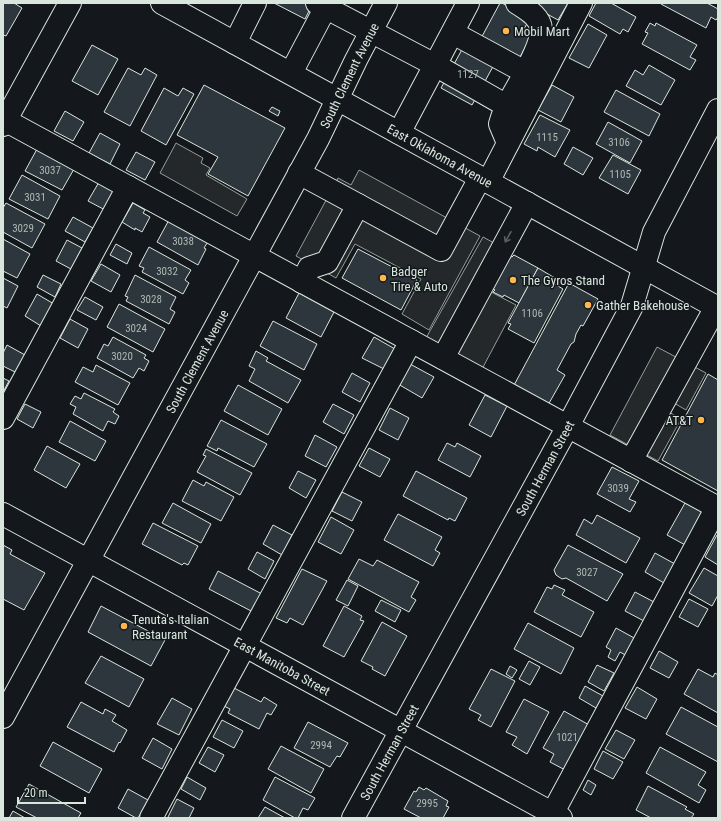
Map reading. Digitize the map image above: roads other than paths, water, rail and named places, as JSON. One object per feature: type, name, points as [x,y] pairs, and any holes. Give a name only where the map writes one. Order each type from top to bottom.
[{"type":"street","points":[[70,3],[4,121],[718,508],[555,816]]},
{"type":"street","name":"East Oklahoma Avenue","points":[[162,3],[717,308]]},
{"type":"street","points":[[235,43],[255,3]]},
{"type":"street","name":"South Clement Avenue","points":[[3,717],[318,139],[356,60],[386,3]]},
{"type":"street","points":[[399,133],[468,3]]},
{"type":"street","points":[[508,143],[500,124],[507,106],[540,42],[541,28],[536,17],[527,9],[516,3]]},
{"type":"street","points":[[299,174],[441,250],[508,143],[581,3]]},
{"type":"street","points":[[291,73],[324,5],[507,106]]},
{"type":"street","points":[[452,33],[525,72]]},
{"type":"street","name":"South Herman Street","points":[[353,818],[568,426],[632,306],[654,232],[718,110]]},
{"type":"street","points":[[3,418],[128,187]]},
{"type":"street","points":[[442,358],[527,203]]},
{"type":"street","points":[[302,282],[309,268],[327,262],[358,205]]},
{"type":"street","points":[[631,461],[717,308]]},
{"type":"street","points":[[151,818],[411,341]]},
{"type":"street","name":"East Manitoba Street","points":[[3,514],[245,645],[555,816]]},
{"type":"place","name":"Mobil Mart","points":[[506,31]]},
{"type":"place","name":"Badger Tire & Auto","points":[[383,278]]},
{"type":"place","name":"The Gyros Stand","points":[[513,280]]},
{"type":"place","name":"Gather Bakehouse","points":[[588,305]]},
{"type":"place","name":"AT&T","points":[[701,420]]},
{"type":"place","name":"Tenuta's Italian Restaurant","points":[[124,626]]}]
